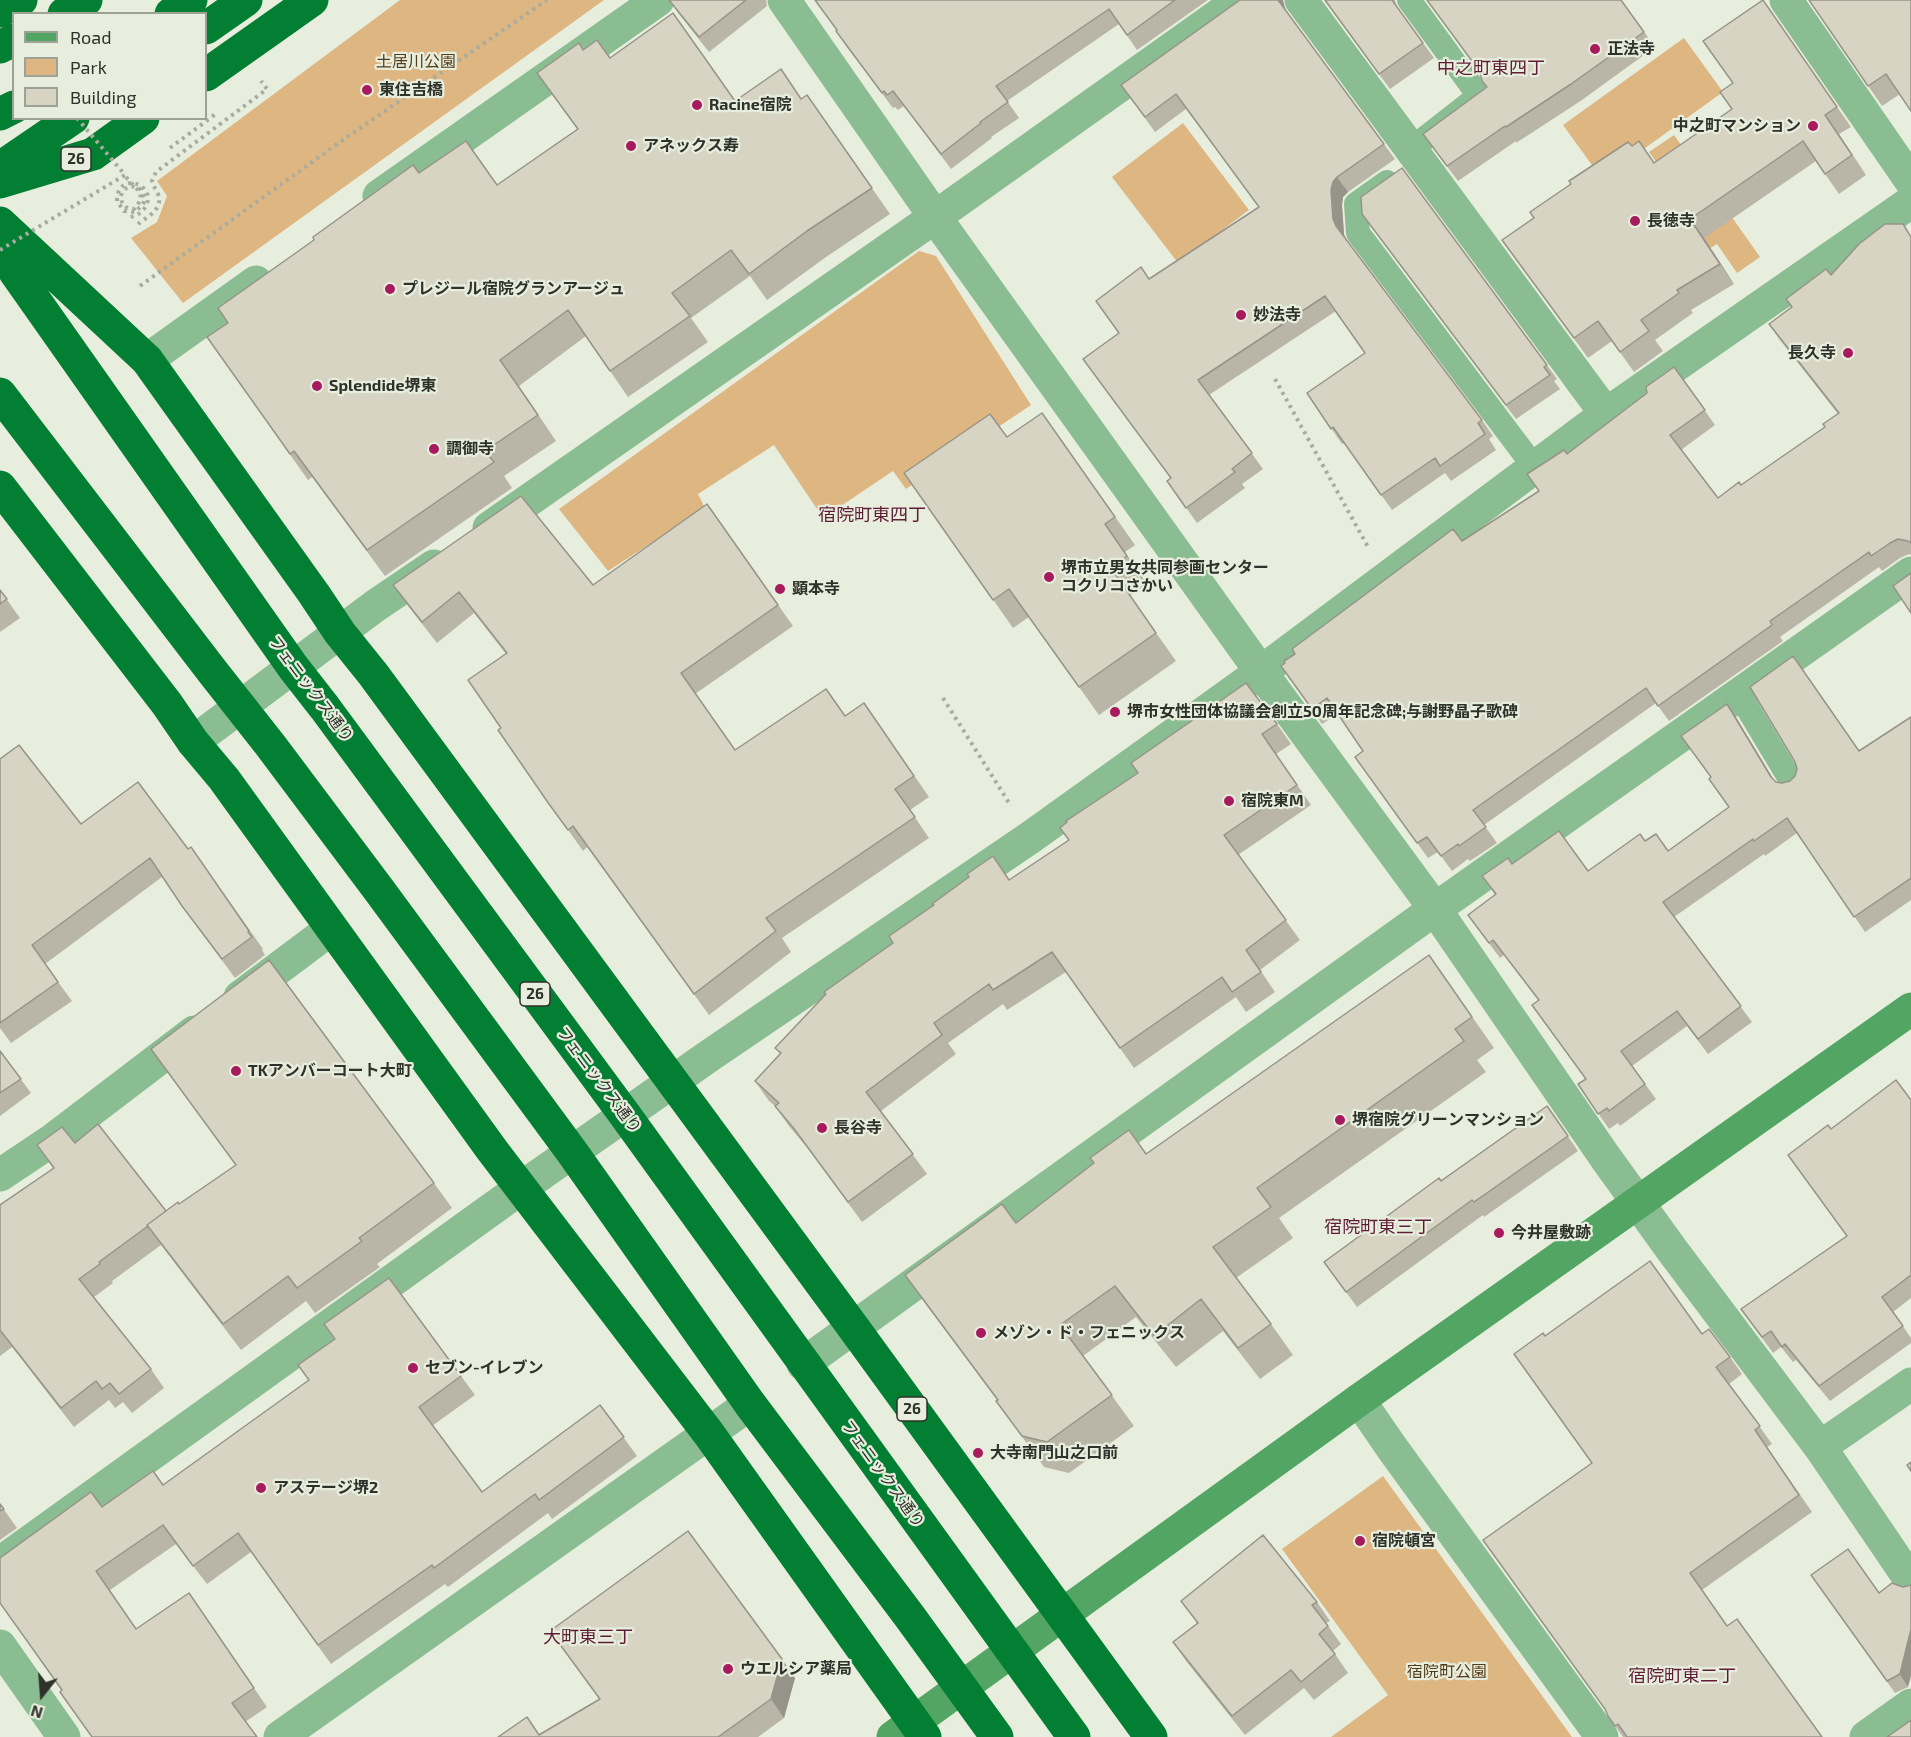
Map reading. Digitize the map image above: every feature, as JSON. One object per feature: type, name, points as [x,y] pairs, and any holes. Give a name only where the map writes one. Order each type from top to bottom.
[{"type":"highway","points":[[0,11],[21,0]]},
{"type":"highway","points":[[67,12],[86,0]]},
{"type":"highway","points":[[174,12],[191,0]]},
{"type":"highway","points":[[207,27],[246,0]]},
{"type":"highway","points":[[207,74],[312,0]]},
{"type":"highway","name":"26","points":[[0,168],[72,120]]},
{"type":"highway","name":"26","points":[[0,182],[93,154],[140,120]]},
{"type":"highway","name":"26","points":[[0,223],[147,360],[340,633],[673,1081],[1151,1737]]},
{"type":"highway","name":"フェニックス通り","points":[[0,249],[293,667],[625,1115],[1074,1737]]},
{"type":"highway","points":[[0,394],[379,890],[572,1152],[750,1404],[997,1737]]},
{"type":"highway","points":[[0,487],[167,704],[193,742],[224,778],[492,1150],[709,1434],[911,1732]]},
{"type":"street","points":[[354,214],[658,0]]},
{"type":"street","points":[[784,0],[935,217],[1261,672],[1435,909],[1672,1250],[1820,1447],[1911,1581]]},
{"type":"street","points":[[193,742],[459,548],[935,217],[1240,0]]},
{"type":"street","points":[[1301,0],[1606,414]]},
{"type":"street","points":[[1786,0],[1911,181]]},
{"type":"street","points":[[0,1563],[572,1152],[1031,837],[1261,672],[1606,414],[1911,202]]},
{"type":"street","points":[[147,360],[276,269]]},
{"type":"street","points":[[804,1364],[1435,909],[1911,573]]},
{"type":"street","points":[[0,1175],[51,1141],[331,929]]},
{"type":"street","points":[[911,1732],[962,1687],[1359,1400],[1911,1009]]},
{"type":"street","points":[[1820,1447],[1911,1384]]},
{"type":"street","points":[[1359,1400],[1602,1737]]},
{"type":"street","points":[[280,1737],[750,1404]]},
{"type":"street","points":[[0,1646],[64,1737]]},
{"type":"street","points":[[1866,1737],[1911,1705]]},
{"type":"lane","points":[[1410,0],[1479,96],[1356,204],[1358,233],[1535,468]]},
{"type":"lane","points":[[1739,694],[1793,784]]},
{"type":"path","points":[[140,286],[340,142],[547,0]]},
{"type":"path","points":[[138,224],[154,213],[158,205],[159,200],[152,181],[156,172],[267,89],[261,81],[251,88]]},
{"type":"path","points":[[166,151],[223,109]]},
{"type":"path","points":[[77,120],[124,175],[132,183],[139,191],[141,194],[141,202],[134,209],[125,208],[121,201],[122,192],[129,186],[135,187],[140,189],[145,199],[135,212],[124,211],[120,207],[117,201],[118,191],[123,185],[129,183],[135,183],[147,192],[148,199],[143,210],[136,216],[130,217]]},
{"type":"path","points":[[0,249],[132,171]]},
{"type":"path","points":[[1275,379],[1386,579]]},
{"type":"path","points":[[943,698],[1031,837]]},
{"type":"green space","name":"土居川公園","points":[[400,0],[604,0],[183,303],[131,238],[157,222],[167,196],[157,181]]},
{"type":"green space","points":[[1684,38],[1723,92],[1602,179],[1563,125]]},
{"type":"green space","points":[[1183,123],[1249,210],[1178,263],[1112,177]]},
{"type":"green space","points":[[1674,135],[1760,257],[1737,273],[1717,244],[1704,252],[1692,213],[1649,152]]},
{"type":"green space","points":[[919,251],[936,256],[1031,405],[906,489],[893,471],[823,518],[774,445],[698,494],[705,508],[608,571],[559,509]]},
{"type":"green space","name":"宿院町公園","points":[[1383,1476],[1572,1737],[1331,1737],[1388,1695],[1282,1549]]},
{"type":"building","points":[[669,0],[746,0],[699,37]]},
{"type":"building","points":[[815,0],[1175,0],[1127,35],[1109,9],[996,86],[1008,102],[941,154],[893,91],[887,95],[884,91],[882,93]]},
{"type":"building","points":[[1240,0],[1278,0],[1384,144],[1333,182],[1331,190],[1333,219],[1482,420],[1478,423],[1485,434],[1440,466],[1435,458],[1381,495],[1307,393],[1365,353],[1325,296],[1198,380],[1252,453],[1232,469],[1235,472],[1186,508],[1167,481],[1171,478],[1083,359],[1119,333],[1096,301],[1141,267],[1149,279],[1259,207],[1176,94],[1145,117],[1121,85]]},
{"type":"building","points":[[1325,0],[1392,0],[1423,43],[1379,74]]},
{"type":"building","points":[[1427,0],[1621,0],[1644,32],[1571,84],[1447,166],[1423,134],[1487,87],[1482,81],[1480,72]]},
{"type":"building","points":[[1763,0],[1837,107],[1825,115],[1852,155],[1825,174],[1803,141],[1690,219],[1720,264],[1677,290],[1679,293],[1641,320],[1649,331],[1620,352],[1598,321],[1574,338],[1502,240],[1534,218],[1530,212],[1571,184],[1569,181],[1628,142],[1632,146],[1639,141],[1654,163],[1732,109],[1720,92],[1733,83],[1703,41]]},
{"type":"building","points":[[1809,0],[1911,0],[1911,111],[1886,74],[1868,86]]},
{"type":"building","points":[[673,13],[735,101],[781,69],[801,99],[807,95],[872,188],[807,231],[749,274],[731,250],[672,293],[690,316],[610,371],[568,310],[500,360],[538,415],[485,451],[494,462],[367,550],[294,451],[290,454],[207,337],[228,323],[218,308],[314,240],[313,237],[413,165],[419,173],[466,141],[497,185],[578,129],[537,73],[579,43],[583,50],[597,40],[610,58]]},
{"type":"building","points":[[1402,168],[1547,365],[1544,367],[1550,375],[1506,405],[1362,214],[1361,197]]},
{"type":"building","points":[[1885,224],[1903,224],[1911,237],[1911,543],[1898,539],[1871,556],[1869,552],[1770,621],[1772,625],[1658,706],[1646,688],[1473,810],[1486,827],[1459,846],[1458,844],[1441,856],[1427,837],[1417,843],[1355,757],[1363,751],[1327,698],[1312,709],[1281,666],[1285,663],[1284,661],[1295,654],[1292,649],[1453,529],[1462,541],[1539,491],[1527,474],[1564,450],[1567,454],[1647,393],[1646,387],[1674,367],[1705,410],[1670,435],[1718,498],[1739,482],[1741,485],[1825,427],[1823,424],[1839,413],[1769,324],[1792,307],[1786,299],[1826,269],[1831,275],[1859,244]]},
{"type":"building","name":"堺市立男女共同参画センター コクリコさかい","points":[[1042,413],[1115,517],[1105,524],[1127,556],[1111,568],[1156,633],[1079,687],[1009,589],[993,600],[904,473],[990,414],[1007,437]]},
{"type":"building","points":[[521,496],[593,585],[707,504],[778,605],[681,673],[735,750],[826,689],[845,716],[864,703],[914,776],[895,789],[915,817],[766,918],[776,931],[694,994],[573,826],[568,830],[549,804],[498,730],[501,728],[468,680],[507,653],[459,592],[422,622],[393,585]]},
{"type":"building","points":[[1911,573],[1911,613],[1893,586]]},
{"type":"building","points":[[0,590],[7,599],[0,604]]},
{"type":"building","points":[[1793,656],[1859,751],[1911,717],[1911,878],[1854,917],[1787,818],[1663,902],[1741,1006],[1698,1039],[1677,1011],[1621,1051],[1645,1084],[1609,1111],[1607,1108],[1598,1114],[1578,1084],[1586,1079],[1532,1005],[1539,1000],[1493,940],[1489,943],[1468,915],[1496,894],[1482,876],[1508,858],[1512,864],[1559,831],[1588,871],[1640,834],[1645,841],[1656,834],[1668,851],[1729,807],[1709,779],[1711,777],[1681,736],[1727,704],[1771,777],[1776,782],[1790,781],[1797,769],[1795,762],[1750,687]]},
{"type":"building","points":[[1246,683],[1277,724],[1262,734],[1297,785],[1224,835],[1286,920],[1246,950],[1261,972],[1232,992],[1222,977],[1120,1048],[1052,952],[993,990],[989,984],[934,1023],[942,1035],[866,1092],[913,1154],[848,1202],[775,1106],[779,1103],[755,1081],[781,1053],[775,1048],[826,994],[824,992],[893,943],[889,936],[934,905],[932,904],[969,877],[967,874],[993,856],[1009,880],[1069,840],[1060,828],[1066,821],[1138,773],[1131,763]]},
{"type":"building","points":[[19,745],[81,824],[138,782],[188,849],[191,847],[252,937],[222,959],[182,906],[150,858],[32,945],[58,982],[0,1023],[0,759]]},
{"type":"building","points":[[1429,955],[1472,1017],[1455,1029],[1464,1041],[1257,1188],[1271,1207],[1213,1247],[1271,1324],[1238,1348],[1201,1299],[1154,1336],[1115,1286],[1060,1325],[1112,1395],[1047,1442],[1022,1436],[905,1275],[1002,1204],[1016,1223],[1094,1163],[1090,1158],[1129,1130],[1146,1154]]},
{"type":"building","points":[[269,960],[434,1183],[359,1238],[362,1241],[297,1288],[288,1276],[223,1324],[147,1225],[236,1165],[151,1049]]},
{"type":"building","points":[[0,1051],[21,1079],[0,1093]]},
{"type":"building","points":[[1896,1080],[1911,1100],[1911,1275],[1882,1297],[1903,1326],[1819,1386],[1785,1344],[1782,1347],[1771,1331],[1762,1337],[1741,1309],[1847,1236],[1788,1155],[1828,1125],[1831,1129]]},
{"type":"building","points":[[1547,1106],[1568,1136],[1474,1202],[1472,1200],[1346,1292],[1324,1262],[1439,1178],[1441,1181]]},
{"type":"building","points":[[98,1124],[166,1211],[79,1279],[151,1369],[119,1394],[110,1383],[102,1389],[96,1381],[61,1408],[0,1330],[0,1205],[54,1168],[37,1145],[62,1127],[75,1143]]},
{"type":"building","points":[[1650,1261],[1702,1334],[1709,1329],[1730,1357],[1716,1367],[1760,1426],[1755,1430],[1799,1495],[1690,1573],[1727,1626],[1737,1619],[1822,1737],[1627,1737],[1618,1724],[1615,1726],[1483,1540],[1592,1463],[1514,1354],[1543,1333],[1545,1336]]},
{"type":"building","points":[[389,1278],[461,1376],[419,1407],[482,1492],[600,1405],[624,1437],[539,1500],[535,1494],[434,1568],[432,1565],[318,1645],[238,1533],[193,1566],[163,1525],[96,1571],[136,1629],[189,1593],[254,1688],[232,1703],[257,1737],[92,1737],[60,1692],[62,1690],[0,1603],[0,1558],[91,1492],[102,1507],[153,1471],[163,1485],[309,1380],[298,1365],[335,1339],[324,1324]]},
{"type":"building","points":[[688,1531],[782,1659],[771,1699],[718,1737],[498,1737],[527,1717],[539,1735],[600,1699],[550,1631]]},
{"type":"building","points":[[1263,1535],[1317,1602],[1312,1605],[1328,1626],[1319,1634],[1335,1654],[1301,1682],[1291,1670],[1232,1716],[1173,1642],[1198,1623],[1181,1601]]},
{"type":"building","points":[[1848,1549],[1879,1593],[1892,1583],[1903,1587],[1911,1585],[1911,1629],[1900,1674],[1887,1681],[1811,1575]]},
{"type":"building","points":[[1911,1720],[1911,1737],[1887,1737]]},
{"type":"place","name":"正法寺","points":[[1595,49]]},
{"type":"place","name":"東住吉橋","points":[[367,90]]},
{"type":"place","name":"Racine宿院","points":[[697,105]]},
{"type":"place","name":"中之町マンション","points":[[1813,126]]},
{"type":"place","name":"アネックス寿","points":[[631,146]]},
{"type":"place","name":"長徳寺","points":[[1635,221]]},
{"type":"place","name":"プレジール宿院グランアージュ","points":[[390,289]]},
{"type":"place","name":"妙法寺","points":[[1241,315]]},
{"type":"place","name":"長久寺","points":[[1848,353]]},
{"type":"place","name":"Splendide堺東","points":[[317,386]]},
{"type":"place","name":"調御寺","points":[[434,449]]},
{"type":"place","name":"堺市立男女共同参画センター コクリコさかい","points":[[1049,577]]},
{"type":"place","name":"顕本寺","points":[[780,589]]},
{"type":"place","name":"堺市女性団体協議会創立50周年記念碑;与謝野晶子歌碑","points":[[1115,712]]},
{"type":"place","name":"宿院東M","points":[[1229,801]]},
{"type":"place","name":"TKアンバーコート大町","points":[[236,1071]]},
{"type":"place","name":"堺宿院グリーンマンション","points":[[1340,1120]]},
{"type":"place","name":"長谷寺","points":[[822,1128]]},
{"type":"place","name":"今井屋敷跡","points":[[1499,1233]]},
{"type":"place","name":"メゾン・ド・フェニックス","points":[[981,1333]]},
{"type":"place","name":"セブン-イレブン","points":[[413,1368]]},
{"type":"place","name":"大寺南門山之口前","points":[[978,1453]]},
{"type":"place","name":"アステージ堺2","points":[[261,1488]]},
{"type":"place","name":"宿院頓宮","points":[[1360,1541]]},
{"type":"place","name":"ウエルシア薬局","points":[[728,1669]]},
{"type":"district","name":"中之町東四丁","points":[[1491,68]]},
{"type":"district","name":"宿院町東四丁","points":[[872,515]]},
{"type":"district","name":"宿院町東三丁","points":[[1378,1227]]},
{"type":"district","name":"大町東三丁","points":[[588,1637]]},
{"type":"district","name":"宿院町東二丁","points":[[1682,1676]]}]
